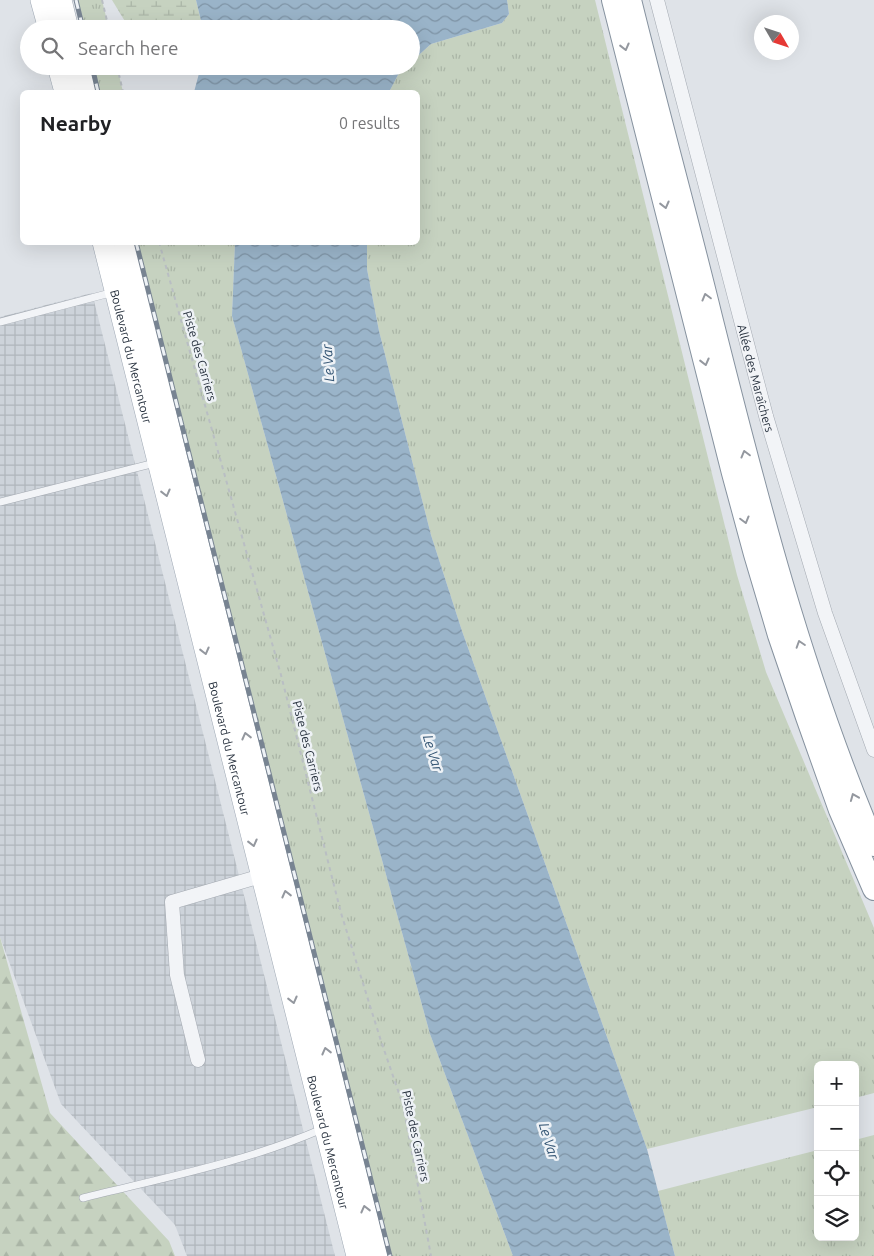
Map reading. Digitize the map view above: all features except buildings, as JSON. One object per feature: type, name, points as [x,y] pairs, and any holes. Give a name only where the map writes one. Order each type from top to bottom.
[{"type":"highway","points":[[613,0],[730,464],[755,554],[779,635],[807,718],[840,810],[874,889]]},
{"type":"highway","points":[[630,0],[777,573],[821,707],[850,788],[874,845]]},
{"type":"main road","points":[[42,0],[47,20]]},
{"type":"main road","points":[[61,0],[66,20]]},
{"type":"main road","points":[[60,75],[64,90]]},
{"type":"main road","points":[[81,75],[85,90]]},
{"type":"main road","name":"Boulevard du Mercantour","points":[[104,245],[357,1256]]},
{"type":"main road","name":"Boulevard du Mercantour","points":[[125,245],[185,494],[377,1256]]},
{"type":"street","name":"Allée des Maraîchers","points":[[657,0],[766,416],[822,605],[874,750]]},
{"type":"street","points":[[198,1060],[177,975],[172,902],[261,876]]},
{"type":"lane","points":[[0,322],[115,292]]},
{"type":"lane","points":[[0,502],[158,462]]},
{"type":"lane","points":[[83,1198],[210,1166],[286,1144],[325,1127]]},
{"type":"path","points":[[102,0],[107,20]]},
{"type":"path","points":[[119,75],[123,90]]},
{"type":"path","name":"Piste des Carriers","points":[[160,245],[281,675],[341,913],[403,1105],[432,1256]]},
{"type":"shaded area","points":[[92,293],[335,1256],[187,1256],[175,1225],[61,1104],[0,937],[0,317]]},
{"type":"green space","points":[[76,0],[102,0],[107,20],[81,20]]},
{"type":"green space","points":[[112,0],[196,0],[201,20],[124,20]]},
{"type":"green space","points":[[507,0],[595,0],[737,575],[766,672],[874,928],[874,1093],[859,1097],[859,1061],[814,1061],[814,1108],[647,1149],[462,631],[431,535],[379,331],[367,269],[367,245],[420,245],[420,90],[390,90],[398,75],[420,75],[420,54],[431,44],[502,23],[509,14]]},
{"type":"green space","points":[[94,75],[119,75],[123,90],[98,90]]},
{"type":"green space","points":[[137,245],[235,245],[232,316],[430,1034],[513,1256],[390,1256]]},
{"type":"green space","points":[[0,937],[50,1113],[169,1241],[175,1256],[0,1256]]},
{"type":"green space","points":[[874,1135],[874,1256],[675,1256],[658,1191],[814,1151],[814,1241],[859,1241],[859,1139]]},
{"type":"water","points":[[196,0],[507,0],[509,14],[502,23],[431,44],[420,54],[420,20],[201,20]]},
{"type":"water","points":[[199,75],[398,75],[390,90],[195,90]]},
{"type":"water","name":"Le Var","points":[[235,245],[367,245],[367,269],[379,331],[431,535],[462,631],[647,1149],[675,1256],[513,1256],[430,1034],[232,316]]},
{"type":"railway","points":[[76,0],[81,20]]},
{"type":"railway","points":[[94,75],[98,90]]},
{"type":"railway","points":[[137,245],[390,1256]]}]
